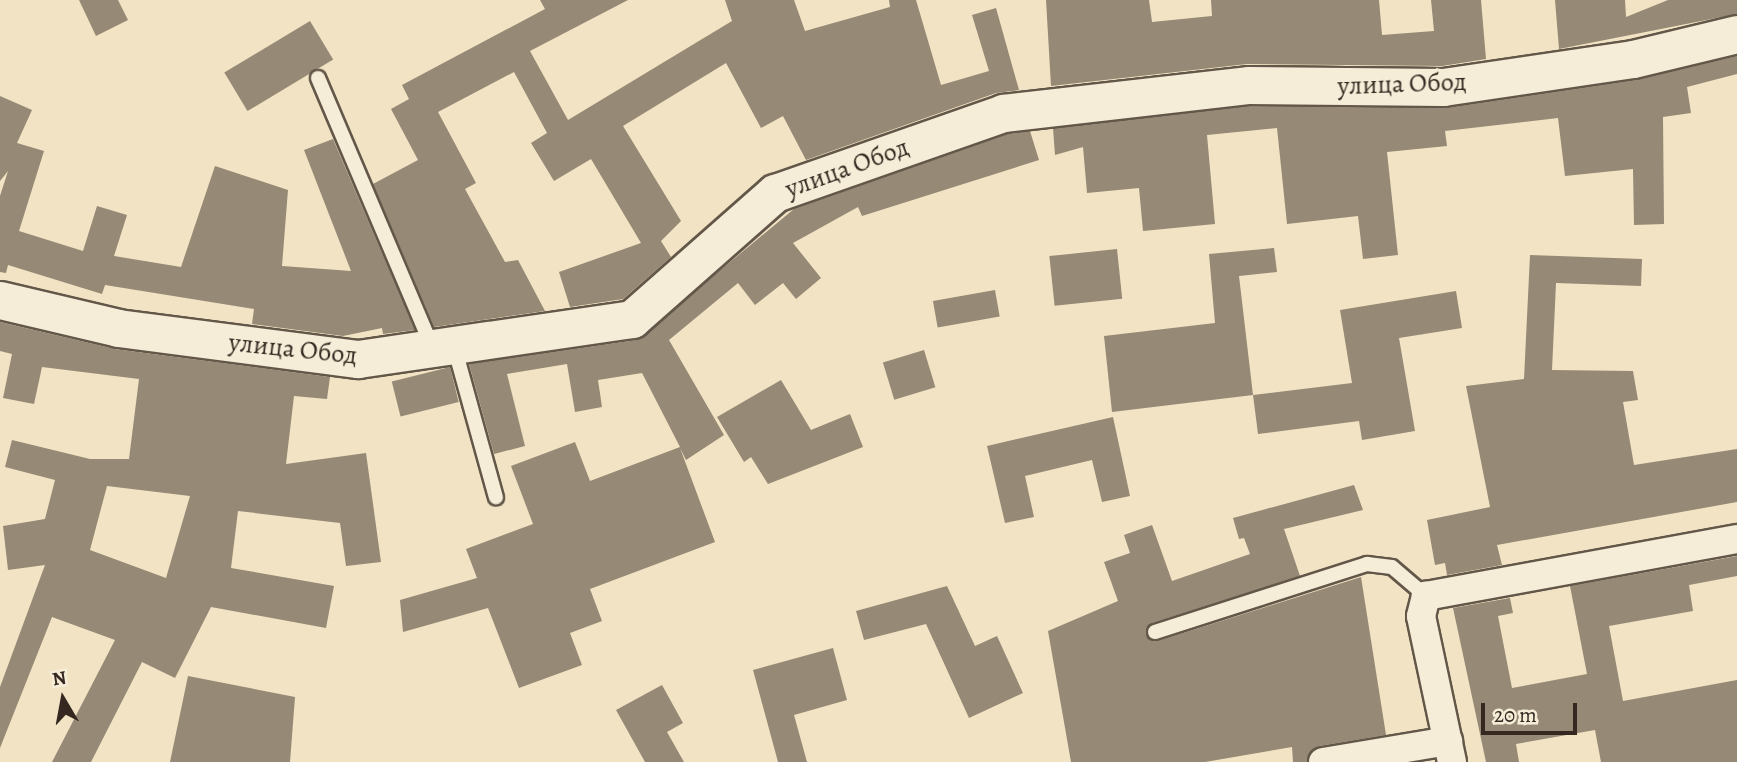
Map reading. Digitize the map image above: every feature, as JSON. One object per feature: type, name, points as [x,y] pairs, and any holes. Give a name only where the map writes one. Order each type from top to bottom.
[{"type":"street","name":"улица Обод","points":[[0,300],[118,328],[358,359],[632,319],[775,193],[1003,113],[1249,85],[1443,87],[1633,59],[1737,34]]},
{"type":"street","points":[[1323,762],[1450,751],[1421,616],[1426,596],[1737,539]]},
{"type":"lane","points":[[318,78],[443,346],[496,497]]},
{"type":"lane","points":[[1155,632],[1367,564],[1392,567],[1426,596]]},
{"type":"building","points":[[79,0],[118,0],[128,20],[96,36]]},
{"type":"building","points":[[540,0],[628,0],[530,51],[568,120],[732,21],[725,0],[794,0],[805,31],[890,7],[889,0],[916,0],[941,85],[989,71],[972,15],[996,8],[1019,90],[996,93],[806,160],[783,116],[761,128],[726,63],[623,126],[681,221],[661,241],[671,257],[623,299],[570,307],[559,272],[641,243],[591,159],[554,181],[531,143],[547,133],[514,72],[438,112],[476,183],[465,189],[505,262],[518,260],[545,311],[434,327],[373,184],[418,160],[391,109],[409,99],[402,85],[545,9]]},
{"type":"building","points":[[1046,0],[1149,0],[1152,22],[1212,16],[1211,0],[1379,0],[1382,35],[1434,31],[1431,0],[1481,0],[1486,59],[1442,66],[1247,64],[1051,86]]},
{"type":"building","points":[[1555,0],[1625,0],[1626,17],[1668,0],[1737,0],[1737,14],[1559,49]]},
{"type":"building","points":[[310,21],[333,60],[247,111],[224,73]]},
{"type":"building","points":[[1737,56],[1737,74],[1687,87],[1691,113],[1663,117],[1664,224],[1634,225],[1633,169],[1565,176],[1558,118],[1445,131],[1447,146],[1387,152],[1398,255],[1363,259],[1358,216],[1287,224],[1277,128],[1207,135],[1215,224],[1143,231],[1139,188],[1087,193],[1083,147],[1055,155],[1053,128],[1250,106],[1446,108],[1636,80]]},
{"type":"building","points":[[0,96],[32,110],[17,143],[44,151],[19,231],[83,251],[97,206],[127,215],[114,256],[181,267],[215,166],[288,190],[282,266],[351,271],[304,150],[333,139],[415,330],[383,334],[382,328],[343,336],[252,324],[254,309],[105,285],[102,294],[8,265],[6,273],[0,272],[0,196],[8,171],[0,181]]},
{"type":"building","points":[[1030,131],[1039,160],[862,216],[858,207],[793,243],[821,278],[796,299],[783,283],[755,305],[738,283],[669,340],[724,435],[686,460],[680,448],[715,542],[590,589],[602,621],[570,633],[582,665],[519,688],[488,608],[403,632],[400,600],[477,578],[466,549],[533,524],[511,466],[575,442],[590,481],[680,447],[642,373],[598,380],[602,407],[575,412],[567,364],[507,374],[525,446],[494,454],[469,364],[636,340],[794,209],[1008,134]]},
{"type":"building","points":[[1274,248],[1277,272],[1239,276],[1253,395],[1112,412],[1104,336],[1215,323],[1209,254]]},
{"type":"building","points":[[1117,249],[1122,299],[1055,306],[1049,256]]},
{"type":"building","points":[[1530,255],[1642,259],[1641,286],[1556,283],[1552,370],[1633,371],[1638,400],[1623,402],[1634,465],[1737,449],[1737,502],[1497,545],[1502,565],[1447,575],[1445,563],[1435,565],[1427,520],[1490,507],[1466,386],[1524,379]]},
{"type":"building","points":[[995,290],[1000,317],[938,328],[933,301]]},
{"type":"building","points":[[1456,291],[1462,328],[1399,338],[1415,431],[1362,440],[1359,421],[1258,434],[1253,395],[1352,383],[1340,310]]},
{"type":"building","points":[[0,322],[115,349],[330,377],[327,399],[294,396],[286,464],[366,453],[381,562],[346,566],[340,523],[238,511],[231,568],[334,586],[326,628],[211,607],[175,678],[142,662],[91,762],[52,762],[115,640],[52,617],[0,748],[0,687],[45,565],[8,570],[3,526],[45,519],[55,480],[5,467],[12,440],[90,459],[129,459],[139,379],[42,367],[34,404],[3,398],[12,354],[0,351]],"holes":[[[107,486],[190,496],[166,578],[90,550]]]},
{"type":"building","points":[[924,350],[935,387],[894,400],[883,363]]},
{"type":"building","points":[[450,367],[459,402],[400,416],[392,382]]},
{"type":"building","points":[[781,380],[811,430],[850,414],[863,447],[768,484],[751,457],[744,462],[717,417]]},
{"type":"building","points":[[1113,417],[1130,496],[1102,502],[1092,460],[1025,476],[1034,517],[1005,523],[987,446]]},
{"type":"building","points":[[1354,485],[1363,510],[1284,529],[1300,576],[1152,623],[1146,634],[1158,641],[1361,577],[1386,735],[1320,746],[1312,750],[1307,762],[1293,762],[1292,747],[1205,762],[1071,762],[1048,631],[1118,601],[1104,562],[1130,553],[1124,535],[1152,525],[1172,581],[1250,554],[1244,538],[1239,539],[1233,518]]},
{"type":"building","points":[[1737,556],[1737,576],[1689,585],[1693,611],[1609,626],[1623,701],[1737,680],[1737,762],[1601,762],[1595,730],[1516,744],[1519,762],[1486,762],[1453,608],[1510,598],[1513,613],[1498,616],[1512,688],[1587,674],[1570,586]]},
{"type":"building","points":[[947,586],[975,646],[997,636],[1023,693],[969,718],[926,624],[864,640],[856,611]]},
{"type":"building","points":[[833,648],[847,700],[794,715],[807,762],[778,762],[753,670]]},
{"type":"building","points":[[188,676],[295,697],[290,762],[170,762]]},
{"type":"building","points":[[662,685],[683,723],[667,732],[684,762],[645,762],[616,710]]}]
